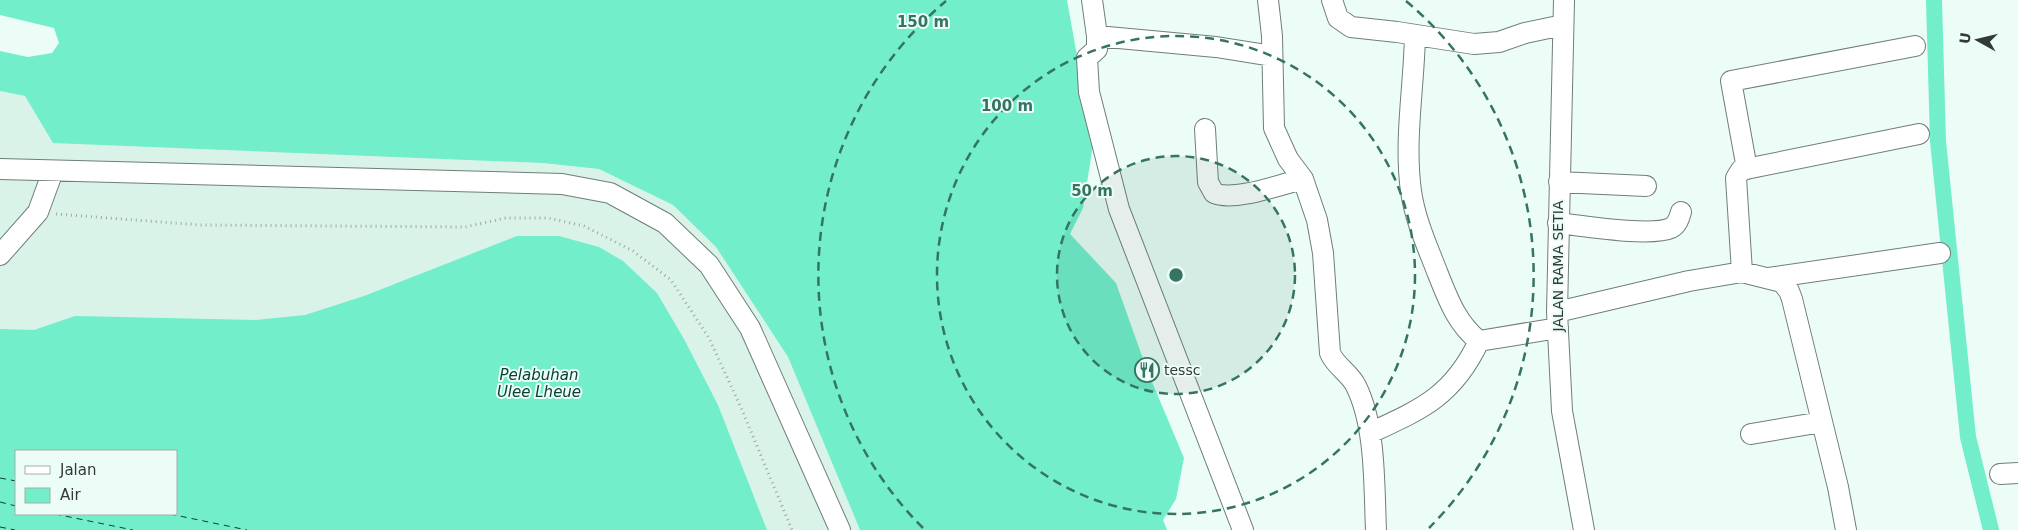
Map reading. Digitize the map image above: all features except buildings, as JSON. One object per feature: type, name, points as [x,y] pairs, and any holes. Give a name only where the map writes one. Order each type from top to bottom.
[{"type":"street","points":[[1092,0],[1097,49],[1087,58],[1088,83],[1101,145],[1119,209],[1243,530]]},
{"type":"street","points":[[1268,0],[1274,128],[1288,159],[1303,178],[1320,236],[1330,354],[1334,361],[1356,384],[1370,434],[1373,528]]},
{"type":"street","points":[[1332,0],[1338,18],[1351,27],[1483,45],[1563,25]]},
{"type":"street","name":"JALAN RAMA SETIA","points":[[1564,0],[1557,320],[1562,411],[1584,530]]},
{"type":"street","points":[[1415,35],[1409,170],[1411,193],[1417,216],[1450,306],[1469,334],[1479,341]]},
{"type":"street","points":[[1097,36],[1216,47],[1272,56]]},
{"type":"street","points":[[1747,169],[1731,82],[1915,46]]},
{"type":"street","points":[[1205,129],[1208,182],[1214,194],[1223,196],[1236,195],[1303,178]]},
{"type":"street","points":[[1742,272],[1736,178],[1741,170],[1919,134]]},
{"type":"street","points":[[0,169],[562,184],[610,193],[665,222],[709,265],[750,328],[840,530]]},
{"type":"street","points":[[0,255],[38,212],[53,171]]},
{"type":"street","points":[[1559,182],[1646,186]]},
{"type":"street","points":[[1558,223],[1633,230],[1658,230],[1672,228],[1676,224],[1681,212]]},
{"type":"street","points":[[1767,278],[1940,253]]},
{"type":"street","points":[[1370,434],[1408,416],[1445,392],[1469,362],[1479,341],[1689,281],[1742,272],[1782,282],[1790,291],[1838,487],[1846,530]]},
{"type":"street","points":[[1751,434],[1822,422]]},
{"type":"path","points":[[38,212],[200,225],[465,227],[506,218],[548,218],[584,226],[633,251],[671,280],[709,338],[742,410],[792,530]]},
{"type":"shaded area","points":[[0,91],[299,151],[542,163],[599,169],[673,205],[716,247],[788,357],[860,530],[0,530]]},
{"type":"water","points":[[0,0],[1067,0],[1093,145],[1083,208],[1070,234],[1116,283],[1147,370],[1184,458],[1176,499],[1163,520],[1167,530],[860,530],[788,357],[716,247],[673,205],[599,169],[542,163],[53,143],[25,96],[0,91],[0,51],[28,57],[52,53],[59,43],[54,28],[0,15]]},
{"type":"water","name":"Pelabuhan Ulee Lheue","points":[[517,236],[559,236],[599,247],[623,261],[657,293],[684,339],[718,405],[767,530],[0,530],[0,329],[34,330],[75,316],[256,320],[305,315],[364,296]]},
{"type":"waterway","points":[[1934,0],[1938,141],[1968,437],[1991,530]]},
{"type":"ferry route","points":[[0,478],[15,481]]},
{"type":"ferry route","points":[[0,502],[15,506]]},
{"type":"ferry route","points":[[60,515],[133,530]]},
{"type":"ferry route","points":[[175,515],[247,530]]},
{"type":"ferry route","points":[[0,527],[15,530]]},
{"type":"place","name":"tessc","points":[[1147,370]]}]
